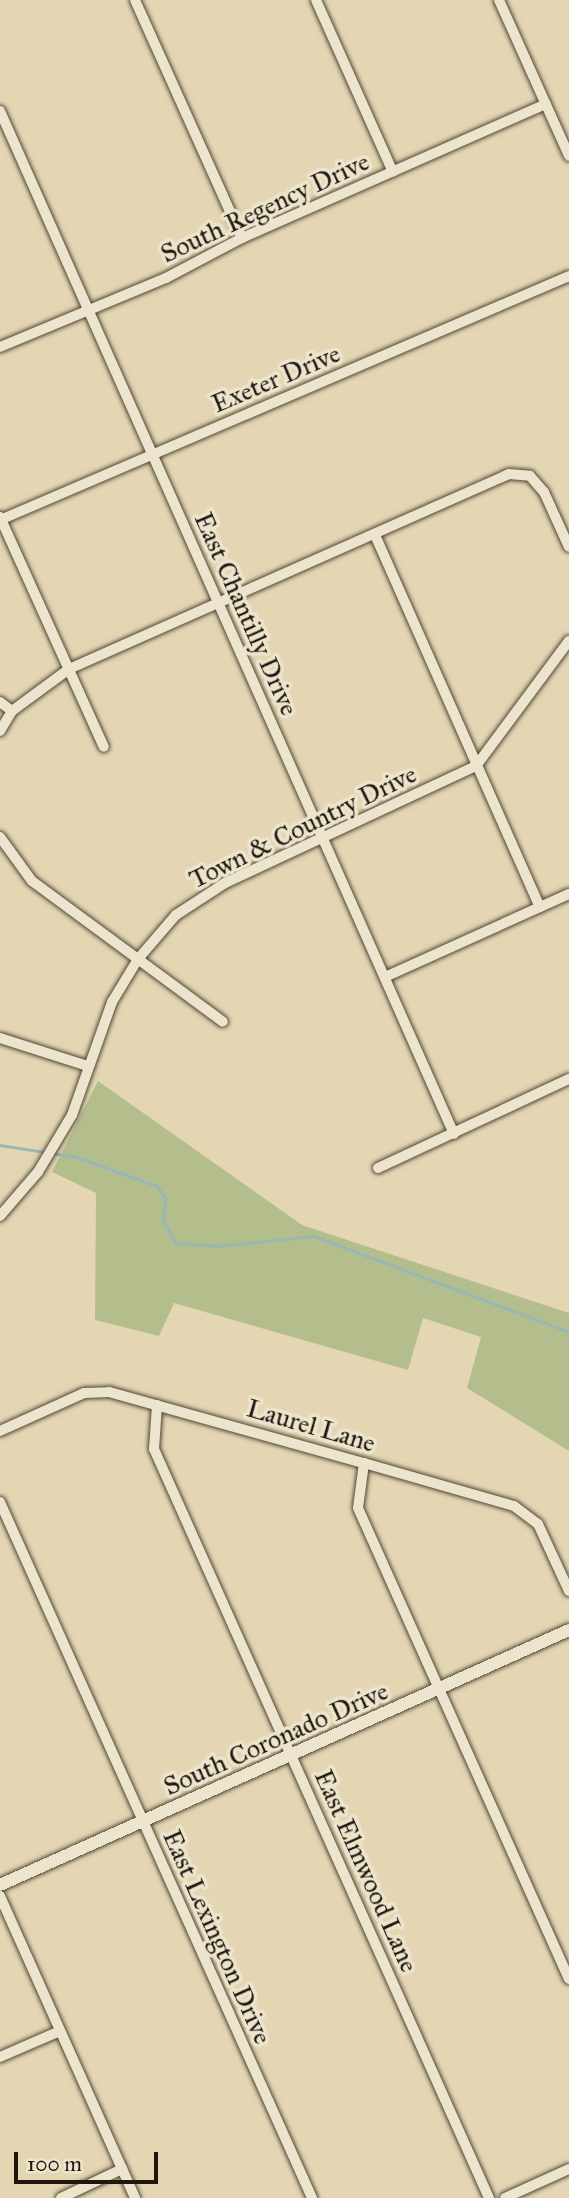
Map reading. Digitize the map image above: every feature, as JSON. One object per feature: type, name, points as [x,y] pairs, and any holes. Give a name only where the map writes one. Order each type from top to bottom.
[{"type":"street","points":[[135,0],[242,238]]},
{"type":"street","points":[[316,0],[393,172]]},
{"type":"street","points":[[499,0],[569,156]]},
{"type":"street","name":"South Regency Drive","points":[[0,347],[546,104]]},
{"type":"street","name":"East Chantilly Drive","points":[[0,111],[454,1133]]},
{"type":"street","name":"Exeter Drive","points":[[0,519],[569,276]]},
{"type":"street","points":[[0,731],[12,711],[69,669],[509,474],[530,476],[544,492],[569,547]]},
{"type":"street","points":[[0,519],[104,747]]},
{"type":"street","points":[[375,535],[540,907]]},
{"type":"street","name":"Town & Country Drive","points":[[0,1216],[38,1172],[72,1115],[112,1002],[138,960],[176,915],[225,883],[476,766],[569,641]]},
{"type":"street","points":[[0,702],[12,711]]},
{"type":"street","points":[[0,838],[32,881],[223,1022]]},
{"type":"street","points":[[385,977],[569,894]]},
{"type":"street","points":[[0,1038],[88,1066]]},
{"type":"street","points":[[378,1168],[569,1079]]},
{"type":"street","name":"Laurel Lane","points":[[0,1432],[84,1393],[109,1392],[157,1405],[514,1506],[538,1524],[569,1591]]},
{"type":"street","name":"East Elmwood Lane","points":[[157,1405],[154,1450],[489,2198]]},
{"type":"street","points":[[364,1463],[358,1508],[438,1692],[569,1979]]},
{"type":"street","name":"East Lexington Drive","points":[[0,1502],[312,2198]]},
{"type":"street","name":"South Coronado Drive","points":[[0,1885],[438,1692],[569,1630]]},
{"type":"street","points":[[0,1896],[135,2198]]},
{"type":"street","points":[[0,2057],[60,2031]]},
{"type":"street","points":[[61,2198],[122,2169]]},
{"type":"street","points":[[505,2198],[569,2169]]},
{"type":"green space","points":[[98,1081],[302,1225],[569,1313],[569,1451],[467,1388],[481,1337],[423,1318],[408,1370],[174,1303],[159,1336],[95,1320],[96,1193],[52,1172]]},
{"type":"waterway","points":[[0,1145],[77,1157],[157,1186],[166,1199],[163,1220],[176,1243],[217,1246],[314,1236],[569,1332]]}]
